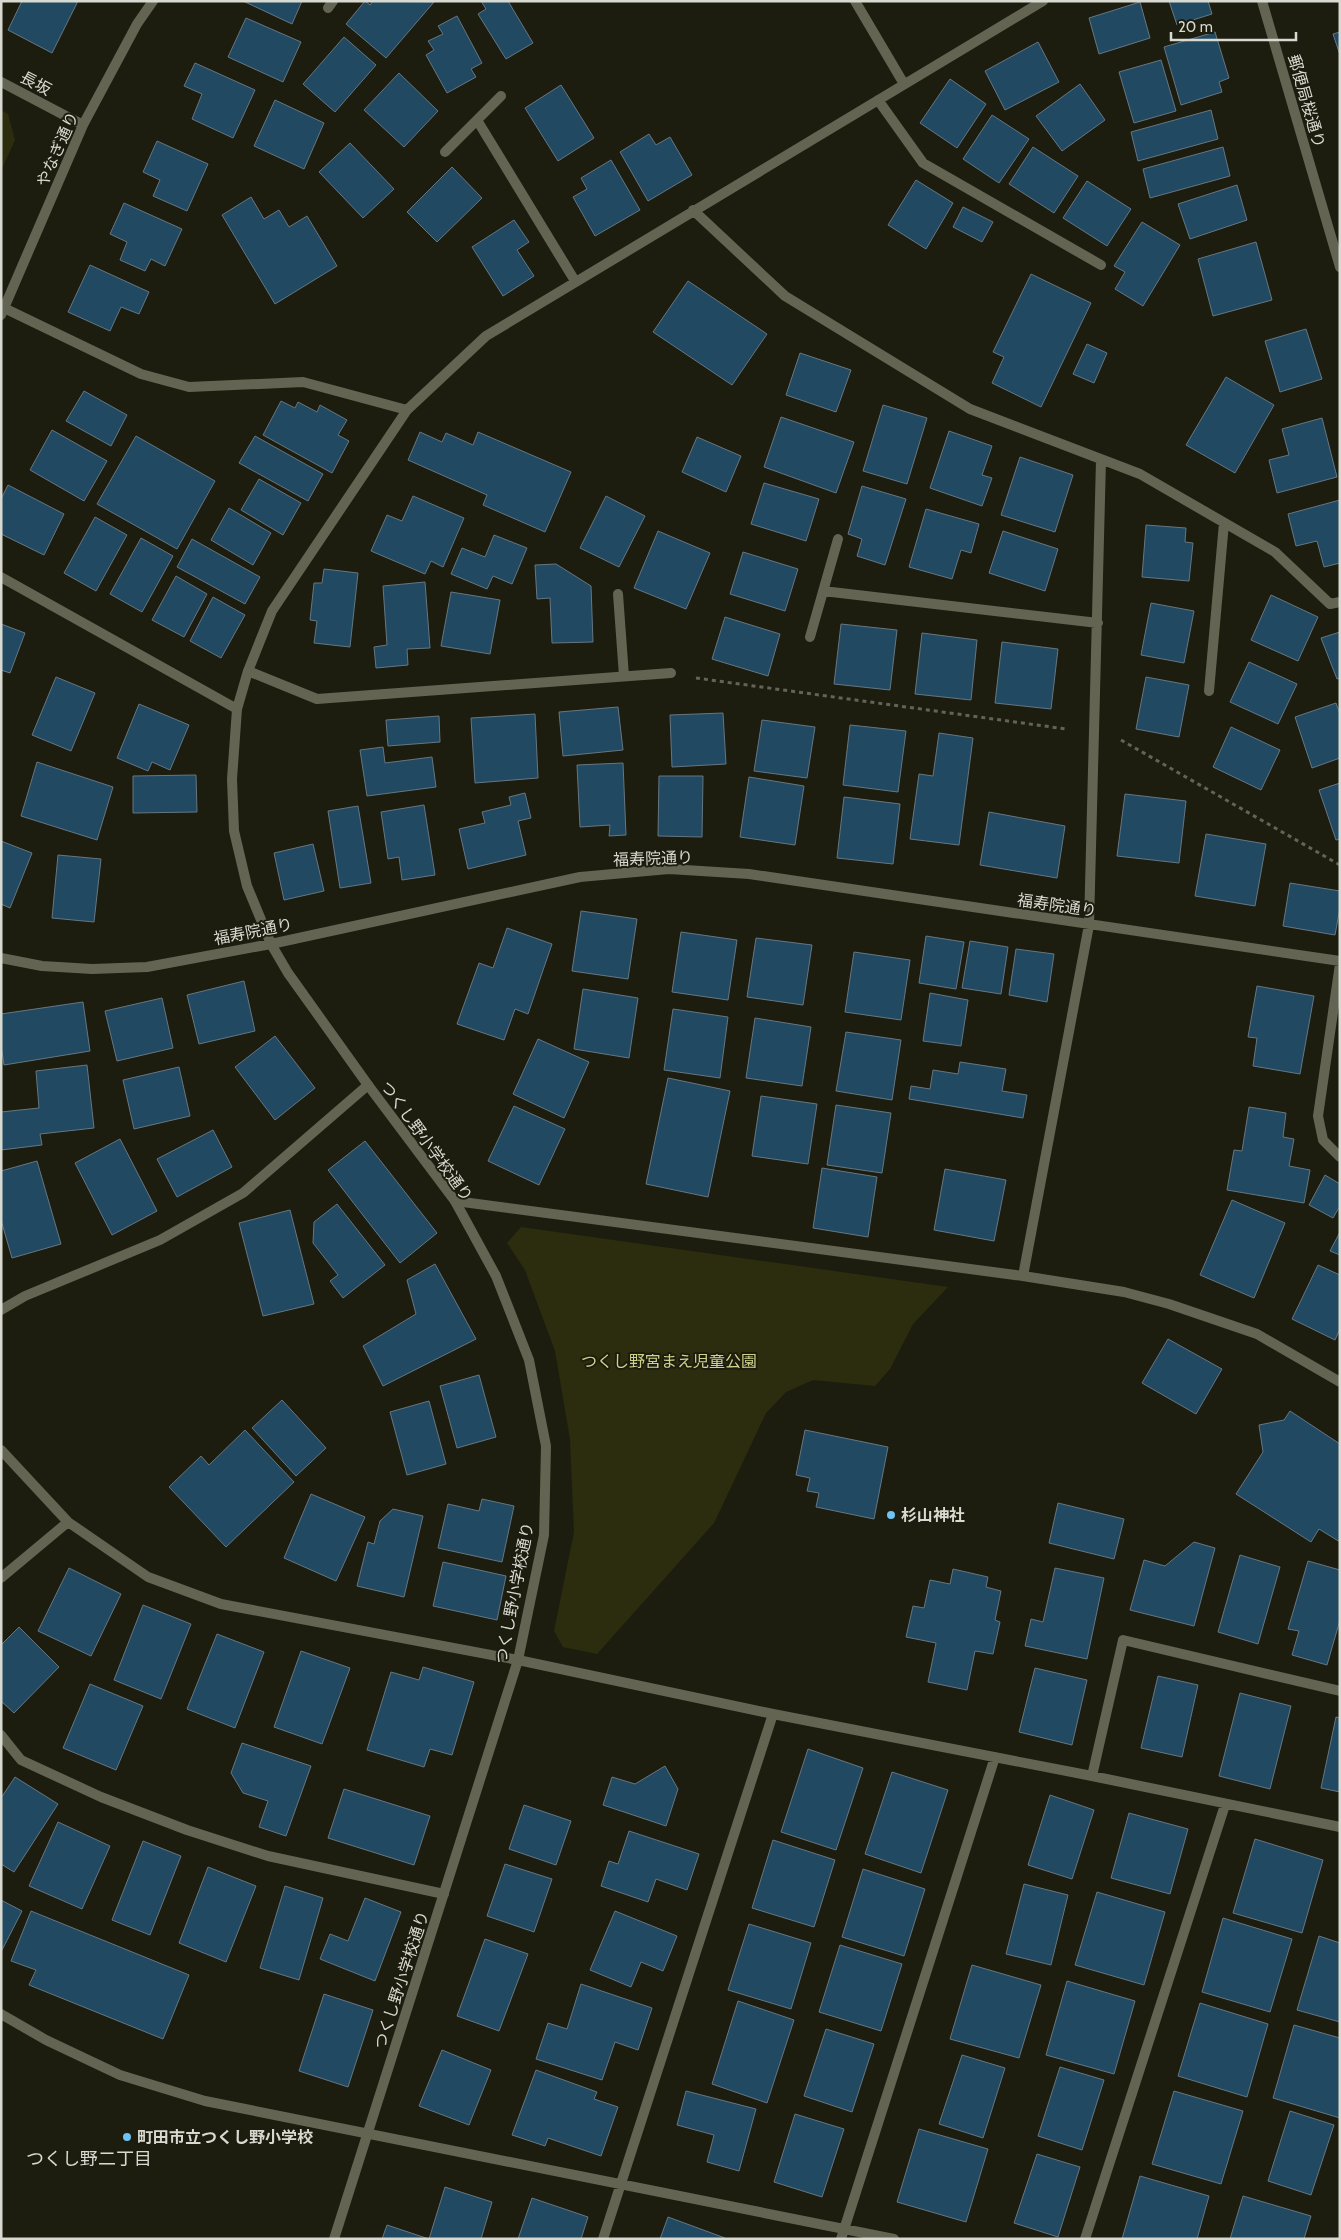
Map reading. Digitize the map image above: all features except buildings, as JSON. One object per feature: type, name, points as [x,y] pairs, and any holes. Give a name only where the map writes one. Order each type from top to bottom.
[{"type":"street","name":"やなぎ通り","points":[[3,312],[82,125],[137,24],[153,1]]},
{"type":"street","points":[[854,1],[904,84]]},
{"type":"street","name":"つくし野小学校通り","points":[[334,2239],[518,1660],[544,1534],[546,1446],[529,1360],[496,1276],[455,1201],[368,1085],[288,973],[271,944],[247,886],[234,831],[232,779],[237,709],[248,670],[272,611],[407,410],[486,336],[576,280],[1043,1]]},
{"type":"street","name":"郵便局桜通り","points":[[1262,1],[1340,267]]},
{"type":"street","name":"長坂","points":[[1,82],[82,125]]},
{"type":"street","points":[[445,152],[501,96]]},
{"type":"street","points":[[878,100],[923,163],[1101,265]]},
{"type":"street","points":[[477,120],[576,280]]},
{"type":"street","points":[[693,210],[785,296],[970,409],[1140,474],[1275,552],[1330,604],[1340,602]]},
{"type":"street","points":[[3,312],[141,374],[189,387],[303,382],[407,410]]},
{"type":"street","points":[[1023,1276],[1088,925],[1098,623],[1101,460]]},
{"type":"street","points":[[1209,691],[1224,523]]},
{"type":"street","points":[[810,637],[838,539]]},
{"type":"street","points":[[1,577],[237,709]]},
{"type":"street","points":[[823,591],[1098,623]]},
{"type":"street","points":[[618,594],[624,676]]},
{"type":"street","points":[[248,670],[317,699],[671,673]]},
{"type":"street","name":"福寿院通り","points":[[1,958],[42,966],[92,969],[147,966],[271,944],[580,877],[669,869],[749,874],[1340,962]]},
{"type":"street","points":[[1340,962],[1318,1116],[1323,1140],[1340,1157]]},
{"type":"street","points":[[1,1310],[25,1296],[160,1240],[243,1193],[368,1085]]},
{"type":"street","points":[[455,1201],[1023,1276],[1124,1292],[1169,1304],[1257,1334],[1340,1382]]},
{"type":"street","points":[[1,1450],[68,1522],[148,1577],[221,1604],[518,1660],[774,1714],[1340,1827]]},
{"type":"street","points":[[1,1578],[68,1522]]},
{"type":"street","points":[[1092,1776],[1122,1640],[1340,1691]]},
{"type":"street","points":[[603,2239],[774,1714]]},
{"type":"street","points":[[1,1735],[21,1760],[101,1797],[186,1830],[268,1856],[444,1894]]},
{"type":"street","points":[[842,2234],[995,1757]]},
{"type":"street","points":[[1085,2239],[1225,1805]]},
{"type":"street","points":[[1,2014],[46,2040],[120,2075],[205,2100],[620,2184],[842,2234],[894,2239]]},
{"type":"path","points":[[671,673],[1115,736],[1340,865]]},
{"type":"green space","points":[[1,110],[8,114],[15,140],[1,171]]},
{"type":"green space","name":"つくし野宮まえ児童公園","points":[[521,1227],[948,1287],[913,1324],[890,1369],[875,1386],[813,1380],[786,1392],[766,1413],[714,1523],[597,1654],[563,1647],[554,1631],[574,1532],[570,1439],[555,1351],[525,1270],[507,1243]]},
{"type":"place","name":"杉山神社","points":[[891,1515]]},
{"type":"place","name":"町田市立つくし野小学校","points":[[127,2137]]},
{"type":"district","name":"つくし野二丁目","points":[[89,2159]]}]
